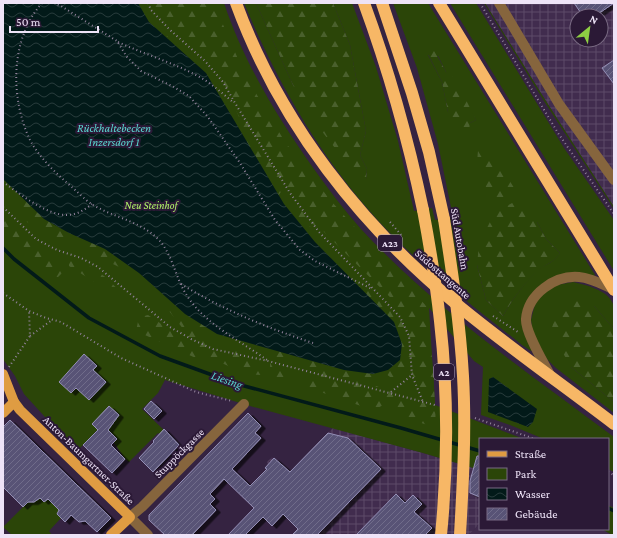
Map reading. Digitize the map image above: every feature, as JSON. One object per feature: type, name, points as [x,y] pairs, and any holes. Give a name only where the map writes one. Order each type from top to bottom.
[{"type":"highway","name":"Südosttangente","points":[[236,3],[254,48],[271,82],[312,148],[354,204],[399,252],[427,279],[460,307],[614,424]]},
{"type":"highway","name":"A2","points":[[364,3],[396,96],[412,158],[433,265],[445,377],[445,481],[441,535]]},
{"type":"highway","name":"Süd Autobahn","points":[[382,3],[430,152],[444,219],[457,308],[463,376],[465,431],[460,535]]},
{"type":"highway","points":[[439,3],[614,289]]},
{"type":"main road","name":"Anton-Baumgartner-Straße","points":[[3,374],[14,402],[20,410],[130,517]]},
{"type":"main road","name":"Anton-Baumgartner-Straße","points":[[3,394],[14,402]]},
{"type":"main road","points":[[3,413],[14,402]]},
{"type":"main road","points":[[111,535],[130,517]]},
{"type":"street","points":[[499,3],[559,104],[614,180]]},
{"type":"street","points":[[550,376],[532,338],[526,320],[528,309],[536,294],[546,286],[563,278],[578,277],[593,280],[614,289]]},
{"type":"street","name":"Stuppöckgasse","points":[[130,517],[142,507],[244,404]]},
{"type":"street","name":"Anton-Baumgartner-Straße","points":[[130,517],[148,535]]},
{"type":"path","points":[[42,3],[34,12],[22,36],[17,59],[17,92],[21,118],[31,141],[49,165],[92,204],[136,224],[156,237],[164,246],[180,283],[198,310],[216,326],[268,361]]},
{"type":"path","points":[[54,3],[117,41],[138,51],[174,64],[198,76],[234,103]]},
{"type":"path","points":[[148,3],[151,10],[169,29],[205,60],[224,82],[234,103],[290,193],[318,232],[400,317],[409,336],[412,375],[424,402]]},
{"type":"path","points":[[480,3],[558,133],[614,214]]},
{"type":"path","points":[[117,41],[127,57],[142,71],[189,96],[208,117],[240,163],[275,220],[300,250],[315,261],[374,291]]},
{"type":"path","points":[[3,182],[45,209],[56,213],[66,215],[75,214],[86,209],[92,204]]},
{"type":"path","points":[[3,207],[36,239],[57,250],[81,258],[98,267],[170,327],[191,340],[213,349],[268,361],[435,405]]},
{"type":"path","points":[[180,283],[219,305],[289,335],[313,343]]},
{"type":"path","points":[[3,293],[29,311],[61,322],[121,358],[196,392],[244,404]]},
{"type":"path","points":[[29,311],[30,336]]},
{"type":"path","points":[[3,374],[30,336],[53,319]]},
{"type":"path","points":[[391,393],[412,375]]},
{"type":"path","points":[[473,417],[532,438]]},
{"type":"shaded area","points":[[485,3],[614,3],[614,207],[544,98]]},
{"type":"shaded area","points":[[333,428],[479,470],[479,524],[469,535],[293,535],[298,529],[257,479],[267,469],[265,468],[268,464],[267,462],[272,457],[290,472]]},
{"type":"shaded area","points":[[479,524],[479,530],[604,530],[612,535],[469,535]]},
{"type":"green space","name":"Neu Steinhof","points":[[3,3],[224,3],[241,47],[275,110],[314,169],[349,215],[390,258],[451,313],[515,364],[614,437],[614,472],[609,470],[609,438],[542,438],[481,415],[483,367],[474,361],[429,308],[435,405],[521,438],[479,438],[479,470],[250,406],[165,380],[158,393],[142,409],[168,434],[164,438],[158,433],[129,462],[125,459],[102,425],[78,450],[24,394],[15,376],[3,359]]},
{"type":"green space","points":[[148,3],[220,3],[221,20],[245,75],[285,142],[331,201],[428,308],[436,428],[404,417],[396,408],[383,405],[376,409],[364,407],[306,387],[310,370],[296,358],[288,361],[289,380],[284,382],[270,376],[270,356],[251,341],[376,368],[377,374],[373,385],[423,402],[409,365],[393,379],[386,374],[382,348],[345,281],[366,289],[394,308],[397,304],[321,229],[308,221],[313,234],[308,247],[289,213],[300,213],[284,187],[277,198],[218,323],[202,336],[212,347],[238,350],[262,366],[261,375],[245,374],[224,364],[198,359],[136,331],[139,317],[148,315],[169,329],[188,335],[162,302],[160,289],[140,280],[129,272],[91,253],[79,236],[51,238],[27,222],[17,206],[20,200],[25,199],[148,23],[171,39],[181,75],[243,126],[218,69],[183,35],[169,29],[151,10]]},
{"type":"green space","points":[[244,3],[256,3],[293,85],[366,179],[367,169],[360,155],[366,131],[350,45],[333,3],[352,3],[376,67],[398,141],[414,211],[432,208],[435,220],[453,217],[438,144],[417,68],[393,3],[428,3],[595,275],[575,273],[563,275],[545,282],[531,295],[523,312],[522,326],[527,340],[533,350],[531,351],[522,345],[437,277],[405,248],[367,208],[345,181],[306,125],[258,34]],"holes":[[[428,55],[438,56],[446,72],[476,120],[470,123],[448,112],[442,82]],[[537,222],[546,239],[560,253],[528,280],[514,298],[503,316],[486,300],[477,265]]]},
{"type":"green space","points":[[256,3],[333,3],[350,45],[366,131],[360,155],[367,169],[366,179],[356,175],[310,116],[293,85]]},
{"type":"green space","points":[[450,3],[476,3],[564,148],[614,220],[614,271]]},
{"type":"green space","points":[[484,3],[614,207],[614,209],[544,101]]},
{"type":"green space","points":[[434,50],[446,72],[457,82],[476,120],[470,123],[469,130],[460,134],[448,112],[442,82],[428,54]]},
{"type":"green space","points":[[478,150],[492,153],[516,191],[513,194],[503,199],[487,200],[485,181],[477,163]]},
{"type":"green space","points":[[514,202],[537,222],[546,239],[560,253],[555,259],[541,268],[523,286],[503,316],[486,300],[477,265],[479,244],[495,212]]},
{"type":"green space","points":[[3,212],[45,249],[64,271],[57,278],[24,256],[3,231]]},
{"type":"green space","points":[[69,261],[90,266],[118,290],[116,293],[93,281],[69,266]]},
{"type":"green space","points":[[573,282],[602,292],[610,299],[614,307],[614,329],[594,306],[571,367],[614,402],[614,413],[556,368],[547,359],[533,335],[531,320],[535,304],[544,291],[557,285]]},
{"type":"green space","points":[[577,301],[594,306],[614,329],[614,402],[571,367],[551,332],[556,311]]},
{"type":"green space","points":[[36,494],[48,499],[59,510],[57,514],[61,518],[49,531],[52,535],[12,535],[3,527]]},
{"type":"green space","points":[[609,506],[614,508],[614,535],[604,530],[609,530]]},
{"type":"water","name":"Rückhaltebecken Inzersdorf 1","points":[[3,3],[138,3],[149,22],[206,73],[284,204],[315,242],[394,322],[402,344],[400,360],[388,370],[373,374],[344,370],[217,334],[185,314],[139,273],[105,249],[69,233],[44,219],[3,179]]},
{"type":"water","points":[[493,377],[537,409],[533,422],[528,427],[488,412],[489,379]]},
{"type":"building","points":[[574,3],[614,3],[607,8],[577,8]]},
{"type":"building","points":[[614,60],[614,84],[602,68]]},
{"type":"building","points":[[84,354],[97,366],[93,370],[106,382],[89,400],[76,388],[71,393],[59,382]]},
{"type":"building","points":[[151,401],[162,411],[154,419],[144,409]]},
{"type":"building","points":[[109,406],[119,415],[108,430],[117,439],[111,445],[125,459],[112,473],[83,445],[98,430],[92,424]]},
{"type":"building","points":[[248,413],[261,426],[255,433],[261,438],[232,469],[250,486],[267,469],[265,468],[274,458],[290,472],[328,433],[348,438],[381,469],[317,535],[292,535],[298,529],[283,514],[272,526],[263,517],[245,535],[228,535],[254,508],[224,479],[210,494],[215,499],[210,504],[216,510],[192,535],[165,535],[149,520],[149,515]]},
{"type":"building","points":[[10,420],[111,518],[97,532],[85,521],[79,522],[71,515],[65,522],[57,514],[59,510],[48,499],[44,502],[40,498],[34,502],[28,502],[23,507],[3,487],[3,427]]},
{"type":"building","points":[[164,429],[179,445],[153,472],[139,458]]},
{"type":"building","points":[[477,456],[479,456],[479,497],[470,493],[470,481]]},
{"type":"building","points":[[396,494],[405,503],[413,495],[422,504],[414,512],[432,528],[425,535],[356,535]]},
{"type":"waterway","name":"Liesing","points":[[3,248],[14,259],[89,318],[160,356],[237,384],[479,451]]},
{"type":"waterway","name":"Liesing","points":[[609,508],[614,511]]}]
